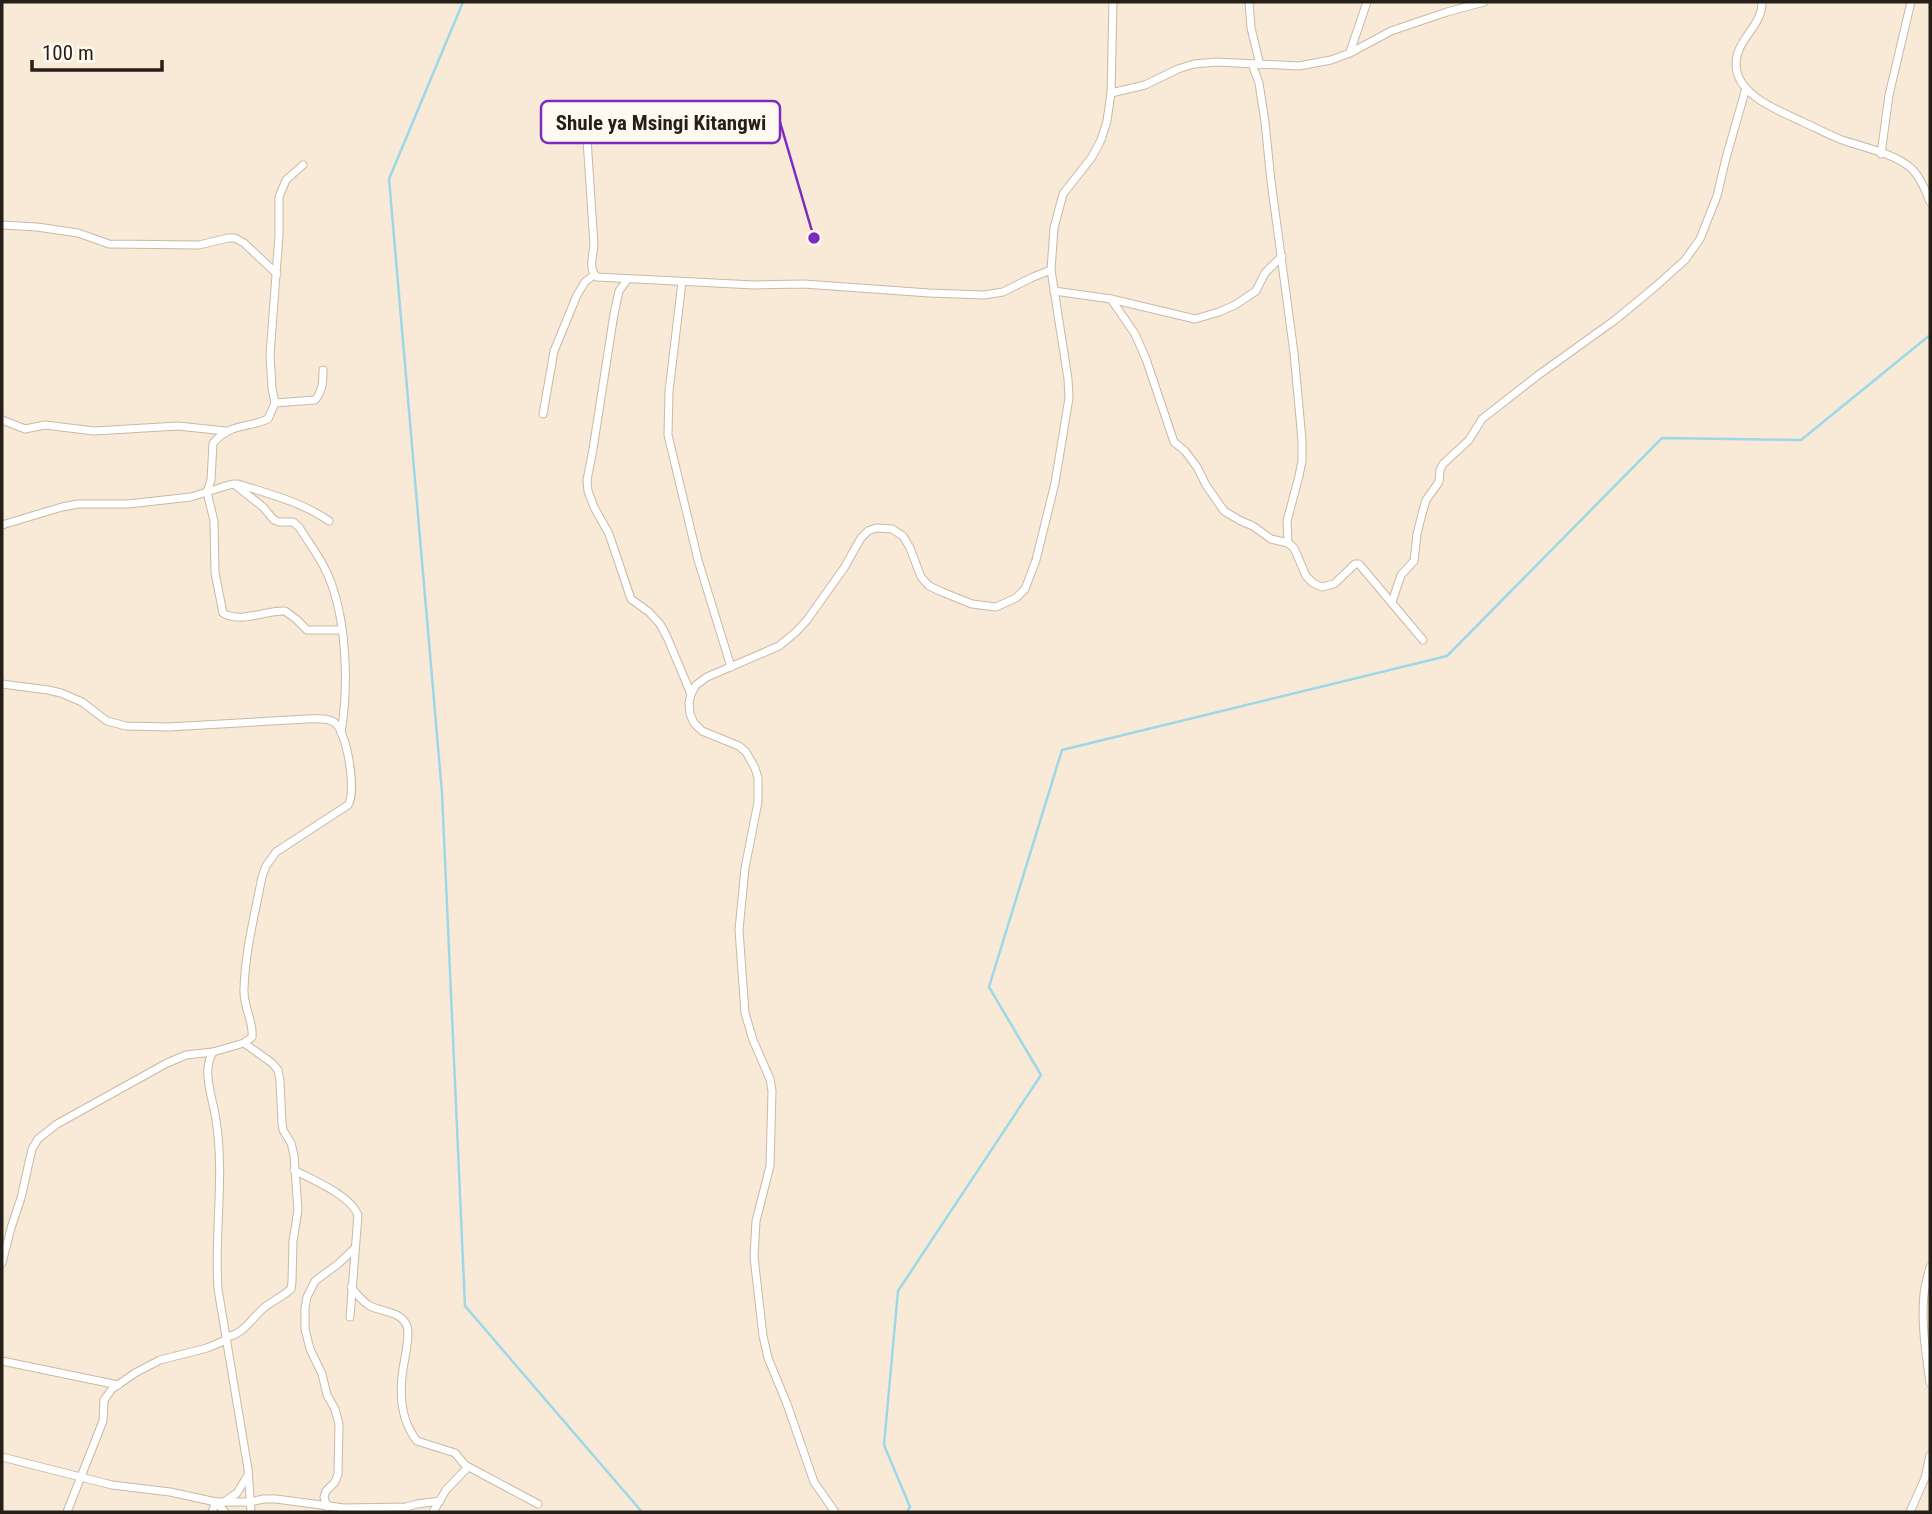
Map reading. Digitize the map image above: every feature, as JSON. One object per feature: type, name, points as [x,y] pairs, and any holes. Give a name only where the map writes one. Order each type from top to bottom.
[{"type":"street","points":[[835,1512],[814,1482],[768,1358],[754,1257],[756,1221],[770,1166],[772,1091],[770,1079],[752,1040],[745,1013],[739,930],[745,868],[758,802],[758,778],[746,752],[739,746],[702,731],[694,723],[689,703],[696,685],[707,677],[779,646],[796,632],[844,568],[862,538],[868,531],[876,528],[892,529],[902,536],[922,578],[929,586],[942,592],[972,604],[996,607],[1016,598],[1025,589],[1042,540],[1055,483],[1069,398],[1051,271],[1054,228],[1063,194],[1092,157],[1107,121],[1111,93],[1113,2]]},
{"type":"street","points":[[1249,2],[1294,353],[1302,440],[1302,461],[1287,521],[1288,543]]},
{"type":"street","points":[[1350,53],[1366,2]]},
{"type":"street","points":[[1111,93],[1145,85],[1194,64],[1216,62],[1299,66],[1331,60],[1391,31],[1484,2]]},
{"type":"street","points":[[1762,2],[1760,17],[1737,52],[1736,67],[1746,88],[1763,103],[1839,138],[1898,160],[1920,179],[1930,202]]},
{"type":"street","points":[[1881,154],[1889,95],[1912,2]]},
{"type":"street","points":[[1392,602],[1401,575],[1414,561],[1417,534],[1426,500],[1439,482],[1443,464],[1469,440],[1482,419],[1655,287],[1685,260],[1700,239],[1717,196],[1746,88]]},
{"type":"street","points":[[585,109],[594,275]]},
{"type":"street","points":[[2,420],[25,429],[46,425],[94,431],[178,426],[225,431],[268,419],[275,403],[270,355],[279,197],[286,180],[303,165]]},
{"type":"street","points":[[2,225],[67,231],[109,244],[200,245],[235,238],[244,243],[276,274]]},
{"type":"street","points":[[1054,291],[1111,299],[1195,319],[1235,305],[1255,291],[1262,277],[1282,256]]},
{"type":"street","points":[[594,275],[627,280],[754,285],[788,283],[984,295],[1003,292],[1051,271]]},
{"type":"street","points":[[543,414],[554,351],[577,295],[585,282],[594,275]]},
{"type":"street","points":[[627,280],[620,291],[614,314],[587,480],[588,491],[609,534],[631,599],[660,624],[691,694]]},
{"type":"street","points":[[682,282],[669,391],[668,435],[698,560],[731,667]]},
{"type":"street","points":[[1111,299],[1135,334],[1174,442],[1197,467],[1224,511],[1271,539],[1288,543],[1294,548],[1306,576],[1322,587],[1334,584],[1355,564],[1359,564],[1423,639]]},
{"type":"street","points":[[275,403],[315,400],[321,388],[323,370]]},
{"type":"street","points":[[225,431],[213,443],[211,480],[207,492],[214,521],[215,573],[223,613],[239,617],[285,611],[311,631],[342,630]]},
{"type":"street","points":[[234,484],[263,507],[274,520],[293,522],[299,527],[326,571],[339,609],[342,630],[345,693],[341,733]]},
{"type":"street","points":[[2,525],[78,504],[128,504],[191,497],[234,484],[296,503],[329,522]]},
{"type":"street","points":[[2,684],[61,693],[82,702],[107,721],[118,725],[168,727],[319,719],[334,722],[341,733],[349,760],[352,785],[352,800],[348,804],[276,852],[266,866],[247,956],[244,990],[244,1002],[253,1033],[251,1039],[213,1052],[186,1055],[167,1063],[57,1124],[38,1139],[32,1149],[2,1263]]},
{"type":"street","points":[[67,1512],[103,1421],[104,1400],[112,1389],[160,1360],[207,1348],[241,1332],[257,1313],[291,1289],[293,1241],[298,1210],[291,1143],[282,1124],[278,1070],[244,1043]]},
{"type":"street","points":[[213,1052],[206,1070],[218,1131],[216,1266],[219,1301],[249,1475],[251,1512]]},
{"type":"street","points":[[294,1170],[331,1190],[355,1208],[358,1215],[350,1317]]},
{"type":"street","points":[[327,1507],[324,1497],[326,1491],[335,1482],[338,1474],[339,1424],[325,1390],[322,1374],[310,1349],[304,1319],[305,1308],[315,1281],[355,1248]]},
{"type":"street","points":[[1930,1266],[1924,1292],[1923,1330],[1930,1383]]},
{"type":"street","points":[[351,1287],[360,1300],[399,1316],[407,1325],[401,1393],[407,1427],[417,1441],[456,1453],[468,1467],[538,1504]]},
{"type":"street","points":[[2,1361],[118,1385]]},
{"type":"street","points":[[1910,1512],[1925,1478],[1930,1455]]},
{"type":"street","points":[[2,1457],[128,1488],[170,1492],[219,1502],[276,1499],[327,1507],[392,1507],[440,1501]]},
{"type":"street","points":[[433,1512],[446,1490],[468,1467]]},
{"type":"street","points":[[212,1512],[219,1502],[237,1493],[249,1475]]},
{"type":"street","points":[[219,1502],[225,1512]]},
{"type":"waterway","points":[[463,2],[389,179],[442,793],[465,1306],[642,1512]]},
{"type":"waterway","points":[[907,1512],[910,1507],[884,1445],[898,1291],[1041,1075],[989,987],[1062,750],[1447,656],[1662,438],[1801,440],[1930,335]]},
{"type":"place","name":"Shule ya Msingi Kitangwi","points":[[814,238]]}]
